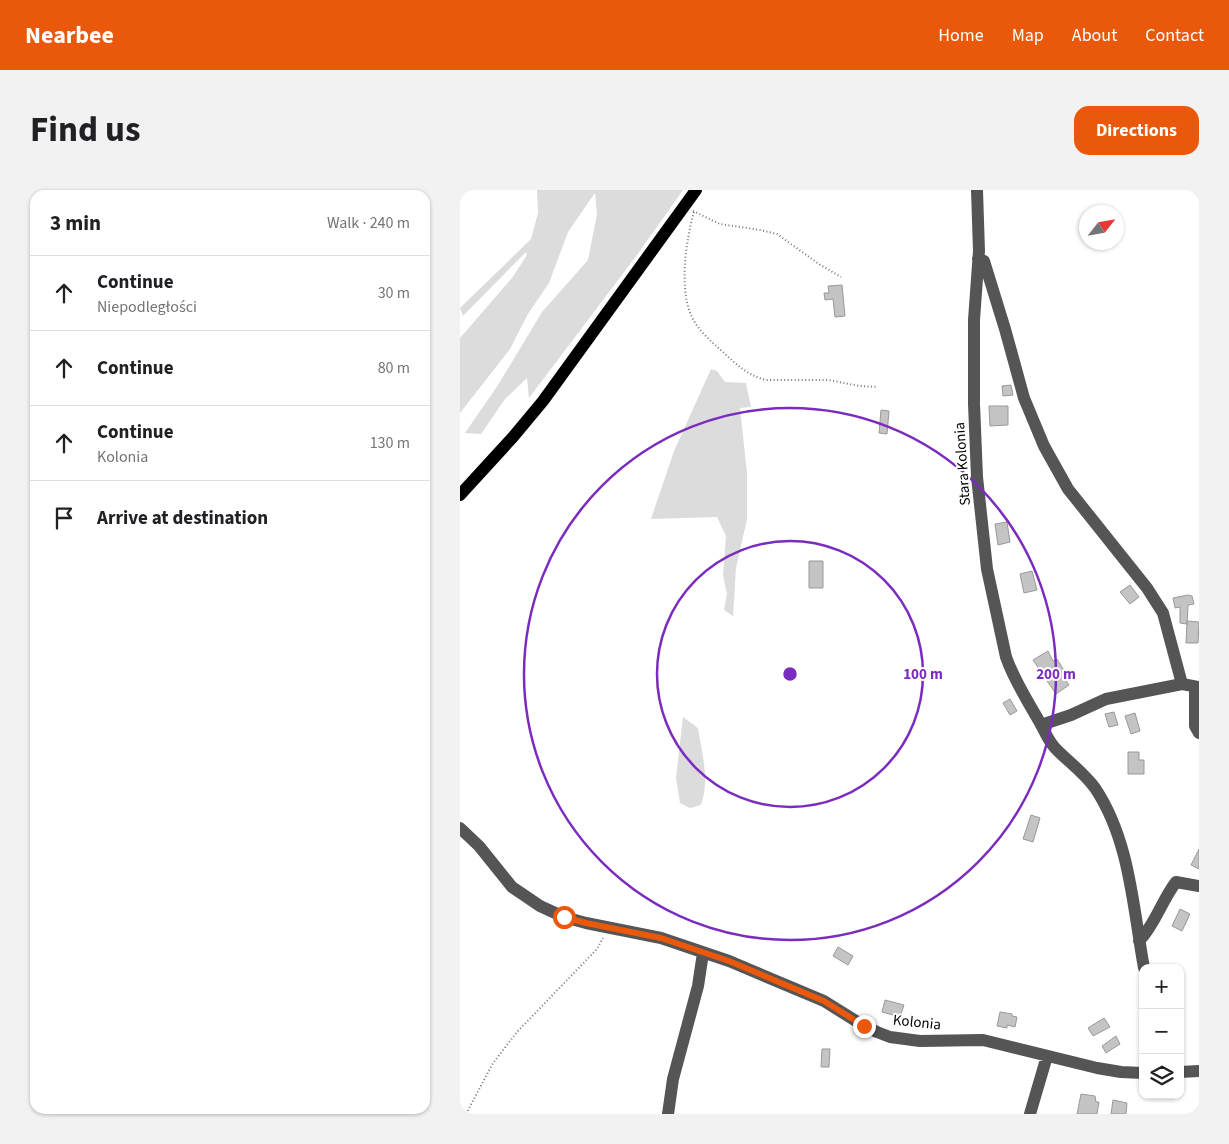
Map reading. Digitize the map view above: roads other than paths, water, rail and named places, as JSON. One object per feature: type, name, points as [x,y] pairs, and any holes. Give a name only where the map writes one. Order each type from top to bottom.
[{"type":"main road","points":[[460,495],[543,401],[689,208],[696,190]]},
{"type":"street","name":"Stara Kolonia","points":[[978,190],[978,259],[974,320],[974,404],[977,477],[988,569],[1008,663],[1047,738],[1056,750],[1082,772],[1095,789],[1111,820],[1123,852],[1143,964]]},
{"type":"street","points":[[978,259],[984,261],[1008,337],[1024,398],[1044,446],[1068,489],[1147,588],[1163,613],[1192,686],[1195,726],[1199,733]]},
{"type":"street","points":[[1041,725],[1106,698],[1192,686]]},
{"type":"street","name":"Kolonia","points":[[460,828],[479,846],[512,887],[540,906],[564,917],[661,938],[729,961],[824,1001],[864,1026],[890,1037],[920,1041],[983,1040],[1096,1068],[1139,1073]]},
{"type":"street","points":[[1139,941],[1146,935],[1176,882],[1199,886]]},
{"type":"street","points":[[668,1114],[673,1079],[698,986],[703,953]]},
{"type":"street","points":[[1030,1114],[1047,1056]]},
{"type":"street","points":[[1184,1071],[1199,1071]]}]
